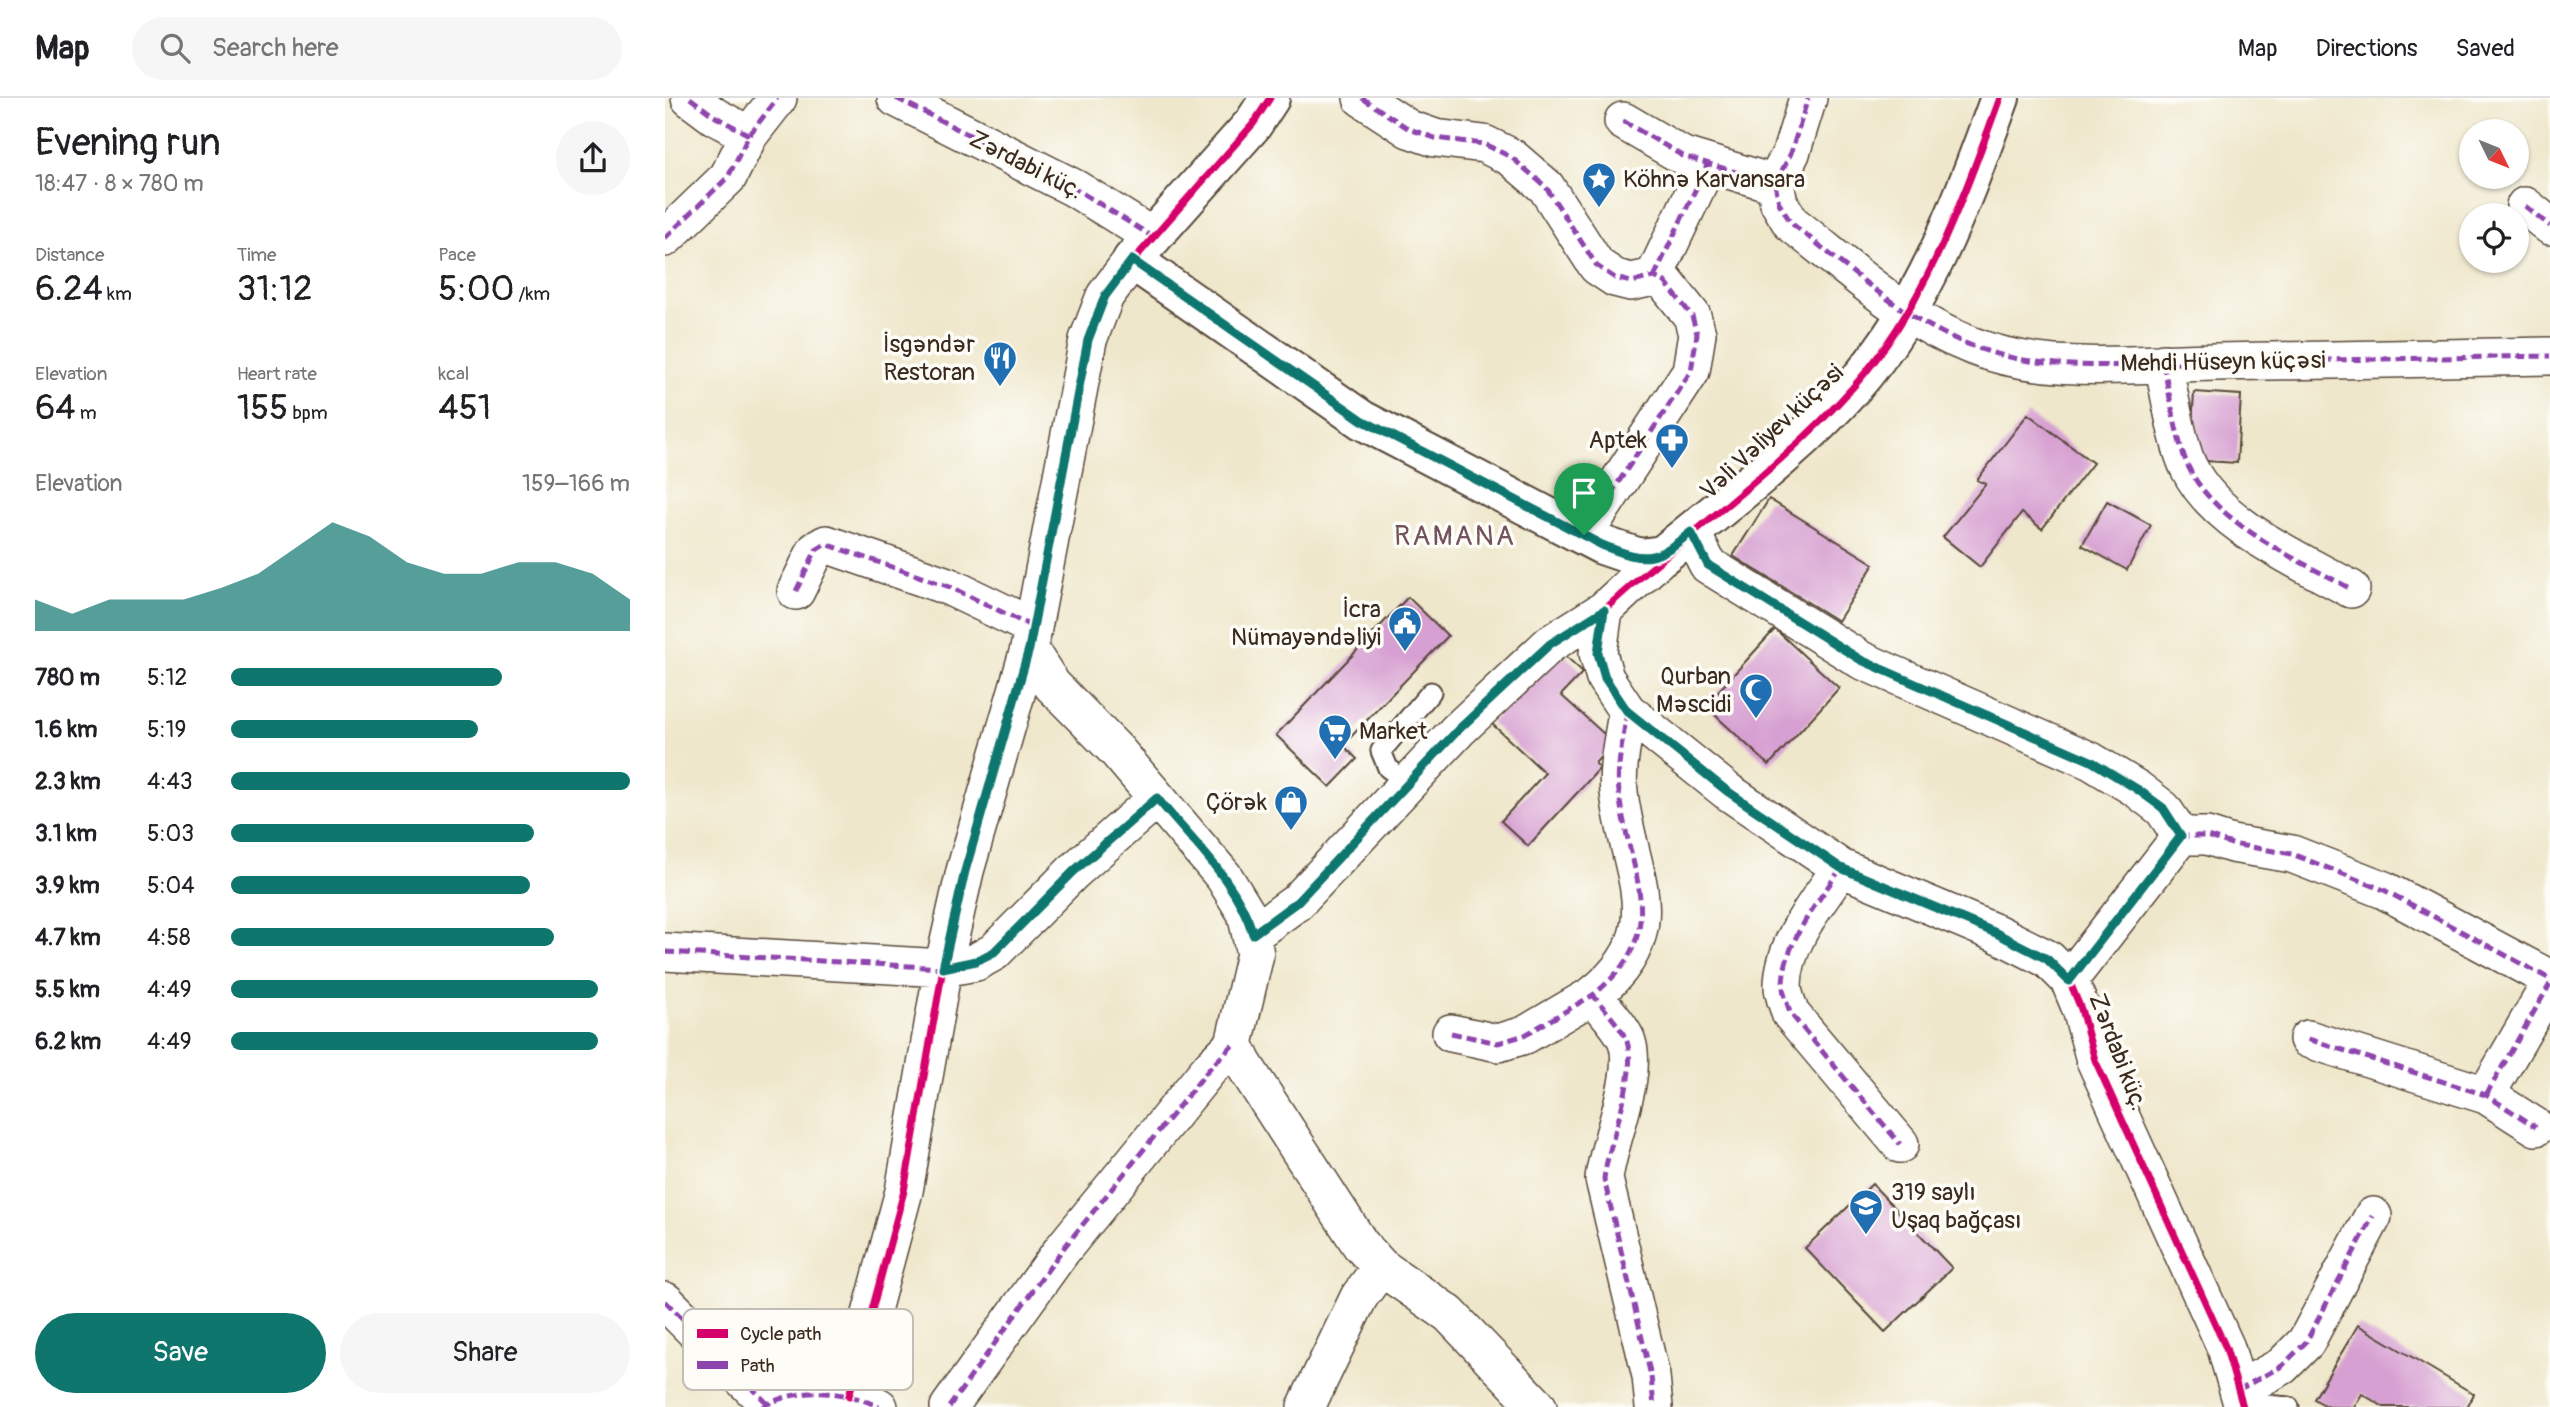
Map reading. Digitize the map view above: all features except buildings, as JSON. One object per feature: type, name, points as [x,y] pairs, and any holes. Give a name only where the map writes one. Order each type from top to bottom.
[{"type":"street","points":[[690,98],[714,117],[749,135]]},
{"type":"street","points":[[665,238],[728,177],[749,135],[778,98]]},
{"type":"street","name":"Zərdabi küç.","points":[[896,98],[1074,188],[1142,249],[1362,420],[1622,553],[1640,558],[1677,543]]},
{"type":"street","points":[[882,1309],[943,968],[965,871],[1031,638],[1088,340],[1105,296],[1142,249],[1253,124],[1270,98]]},
{"type":"street","points":[[1362,98],[1409,129],[1435,138],[1484,144],[1511,157],[1546,187],[1597,266],[1615,278],[1631,282],[1654,277],[1665,282],[1692,316],[1697,334],[1696,355],[1691,371],[1584,535]]},
{"type":"street","points":[[1623,121],[1653,140],[1707,165],[1776,184],[1791,153],[1808,98]]},
{"type":"street","name":"Vəli Vəliyev küçəsi","points":[[1677,543],[1824,418],[1855,385],[1906,313],[1965,193],[2000,98]]},
{"type":"street","points":[[1654,277],[1707,165]]},
{"type":"street","name":"Mehdi Hüseyn küçəsi","points":[[1776,184],[1779,203],[1791,223],[1906,313],[1972,346],[2024,361],[2106,365],[2550,356]]},
{"type":"street","points":[[2162,363],[2188,467],[2211,499],[2252,533],[2351,589]]},
{"type":"street","points":[[1253,934],[1297,902],[1458,730],[1550,644],[1604,610],[1677,543],[1849,653],[2091,761],[2163,808],[2181,836]]},
{"type":"street","points":[[796,591],[816,550],[826,544],[950,587],[1031,638],[1052,685],[1117,751],[1224,877],[1246,913],[1253,934],[1255,954],[1234,1044],[1210,1068],[1062,1250],[949,1407]]},
{"type":"street","name":"Zərdabi küç.","points":[[1604,610],[1598,653],[1605,678],[1627,711],[1727,791],[1841,868],[1996,933],[2047,959],[2069,981],[2081,1009],[2095,1060],[2226,1348],[2241,1400]]},
{"type":"street","points":[[1451,1033],[1497,1043],[1525,1035],[1593,995],[1625,965],[1636,940],[1642,898],[1618,791],[1627,711]]},
{"type":"street","points":[[665,953],[943,968],[976,961],[994,952],[1073,872],[1157,798]]},
{"type":"street","points":[[2069,981],[2181,836]]},
{"type":"street","points":[[2181,836],[2207,836],[2232,844],[2292,855],[2384,890],[2550,982],[2487,1095]]},
{"type":"street","points":[[1841,868],[1804,922],[1785,967],[1783,988],[1790,1013],[1900,1144]]},
{"type":"street","points":[[1593,995],[1626,1039],[1629,1056],[1626,1084],[1608,1151],[1604,1179],[1643,1340],[1654,1407]]},
{"type":"street","points":[[2308,1039],[2487,1095],[2536,1127]]},
{"type":"street","points":[[1234,1044],[1243,1063],[1347,1226],[1381,1267],[1449,1314],[1538,1407]]},
{"type":"street","points":[[2241,1400],[2306,1342],[2374,1216]]},
{"type":"street","points":[[1306,1407],[1359,1297],[1381,1267]]},
{"type":"street","points":[[665,1301],[683,1320]]},
{"type":"street","points":[[751,1390],[765,1405],[806,1394],[831,1392],[864,1401]]},
{"type":"lane","points":[[1408,783],[1388,768],[1381,751],[1431,692]]},
{"type":"lane","points":[[2241,1400],[2289,1407]]},
{"type":"marked path","points":[[690,98],[714,116],[749,135]]},
{"type":"marked path","points":[[665,238],[728,177],[749,135],[778,98]]},
{"type":"marked path","points":[[896,98],[1074,188],[1153,237]]},
{"type":"marked path","points":[[1362,98],[1409,129],[1435,138],[1484,144],[1511,157],[1546,187],[1597,266],[1615,278],[1631,282],[1654,277],[1665,282],[1692,316],[1697,334],[1691,371],[1584,535]]},
{"type":"marked path","points":[[1775,184],[1791,153],[1808,98]]},
{"type":"marked path","points":[[1623,121],[1683,156],[1775,184],[1779,203],[1791,223],[1876,291],[1945,334],[1999,355],[2029,361],[2092,366],[2550,356]]},
{"type":"marked path","points":[[1654,277],[1707,165]]},
{"type":"marked path","points":[[2529,209],[2550,226]]},
{"type":"marked path","points":[[2163,363],[2181,446],[2189,468],[2202,488],[2219,507],[2260,539],[2351,589]]},
{"type":"marked path","points":[[1691,532],[1708,565],[1861,660],[2091,761],[2137,789],[2163,809],[2181,836],[2207,836],[2232,844],[2292,854],[2384,890],[2550,979]]},
{"type":"marked path","points":[[796,591],[816,550],[826,544],[950,587],[1033,627]]},
{"type":"marked path","points":[[1627,711],[1618,782],[1640,900],[1640,924],[1633,947],[1618,971],[1593,995],[1623,1033],[1629,1053],[1626,1088],[1604,1179],[1651,1376],[1654,1407]]},
{"type":"marked path","points":[[665,952],[943,968],[976,962],[994,952],[1073,872],[1157,798]]},
{"type":"marked path","points":[[2069,980],[2181,836]]},
{"type":"marked path","points":[[1841,868],[1795,939],[1785,970],[1784,993],[1790,1013],[1900,1144]]},
{"type":"marked path","points":[[2486,1095],[2550,984]]},
{"type":"marked path","points":[[1451,1033],[1498,1043],[1525,1035],[1593,995]]},
{"type":"marked path","points":[[2308,1039],[2486,1095],[2536,1127]]},
{"type":"marked path","points":[[949,1407],[1062,1250],[1210,1068],[1234,1044]]},
{"type":"marked path","points":[[2238,1390],[2282,1366],[2306,1342],[2373,1216]]},
{"type":"marked path","points":[[665,1301],[683,1319]]},
{"type":"marked path","points":[[754,1390],[768,1404]]},
{"type":"marked path","points":[[762,1407],[806,1393],[836,1394],[879,1407]]},
{"type":"cycle path","points":[[872,1309],[904,1191],[943,968],[965,871],[1029,649],[1088,340],[1105,296],[1115,281],[1253,124],[1270,98]]},
{"type":"cycle path","points":[[2000,98],[1957,212],[1940,249],[1902,321],[1879,354],[1854,386],[1795,446],[1604,610],[1598,653],[1605,678],[1627,711],[1727,791],[1841,868],[1996,933],[2048,959],[2069,980],[2081,1009],[2095,1060],[2226,1348],[2243,1407]]},
{"type":"cycle path","points":[[849,1396],[851,1390]]},
{"type":"place","name":"Köhnə Karvansara","points":[[1599,209]]},
{"type":"place","name":"İsgəndər Restoran","points":[[1000,388]]},
{"type":"place","name":"Aptek","points":[[1672,470]]},
{"type":"place","name":"İcra Nümayəndəliyi","points":[[1405,653]]},
{"type":"place","name":"Qurban Məscidi","points":[[1756,720]]},
{"type":"place","name":"Market","points":[[1335,761]]},
{"type":"place","name":"Çörək","points":[[1291,832]]},
{"type":"place","name":"319 saylı Uşaq bağçası","points":[[1866,1236]]},
{"type":"district","name":"RAMANA","points":[[1455,536]]},
{"type":"route","points":[[1132,260],[1362,420],[1584,535],[1602,545],[1640,558],[1663,555],[1691,532],[1708,565],[1861,660],[2091,761],[2163,808],[2181,836],[2099,937],[2069,981],[2047,959],[1996,933],[1841,868],[1727,791],[1627,711],[1605,678],[1598,653],[1604,610],[1550,644],[1458,730],[1297,902],[1253,934],[1246,913],[1224,877],[1157,798],[1073,872],[994,952],[976,961],[943,968],[965,871],[1029,649],[1088,340],[1105,296],[1132,260]]}]
